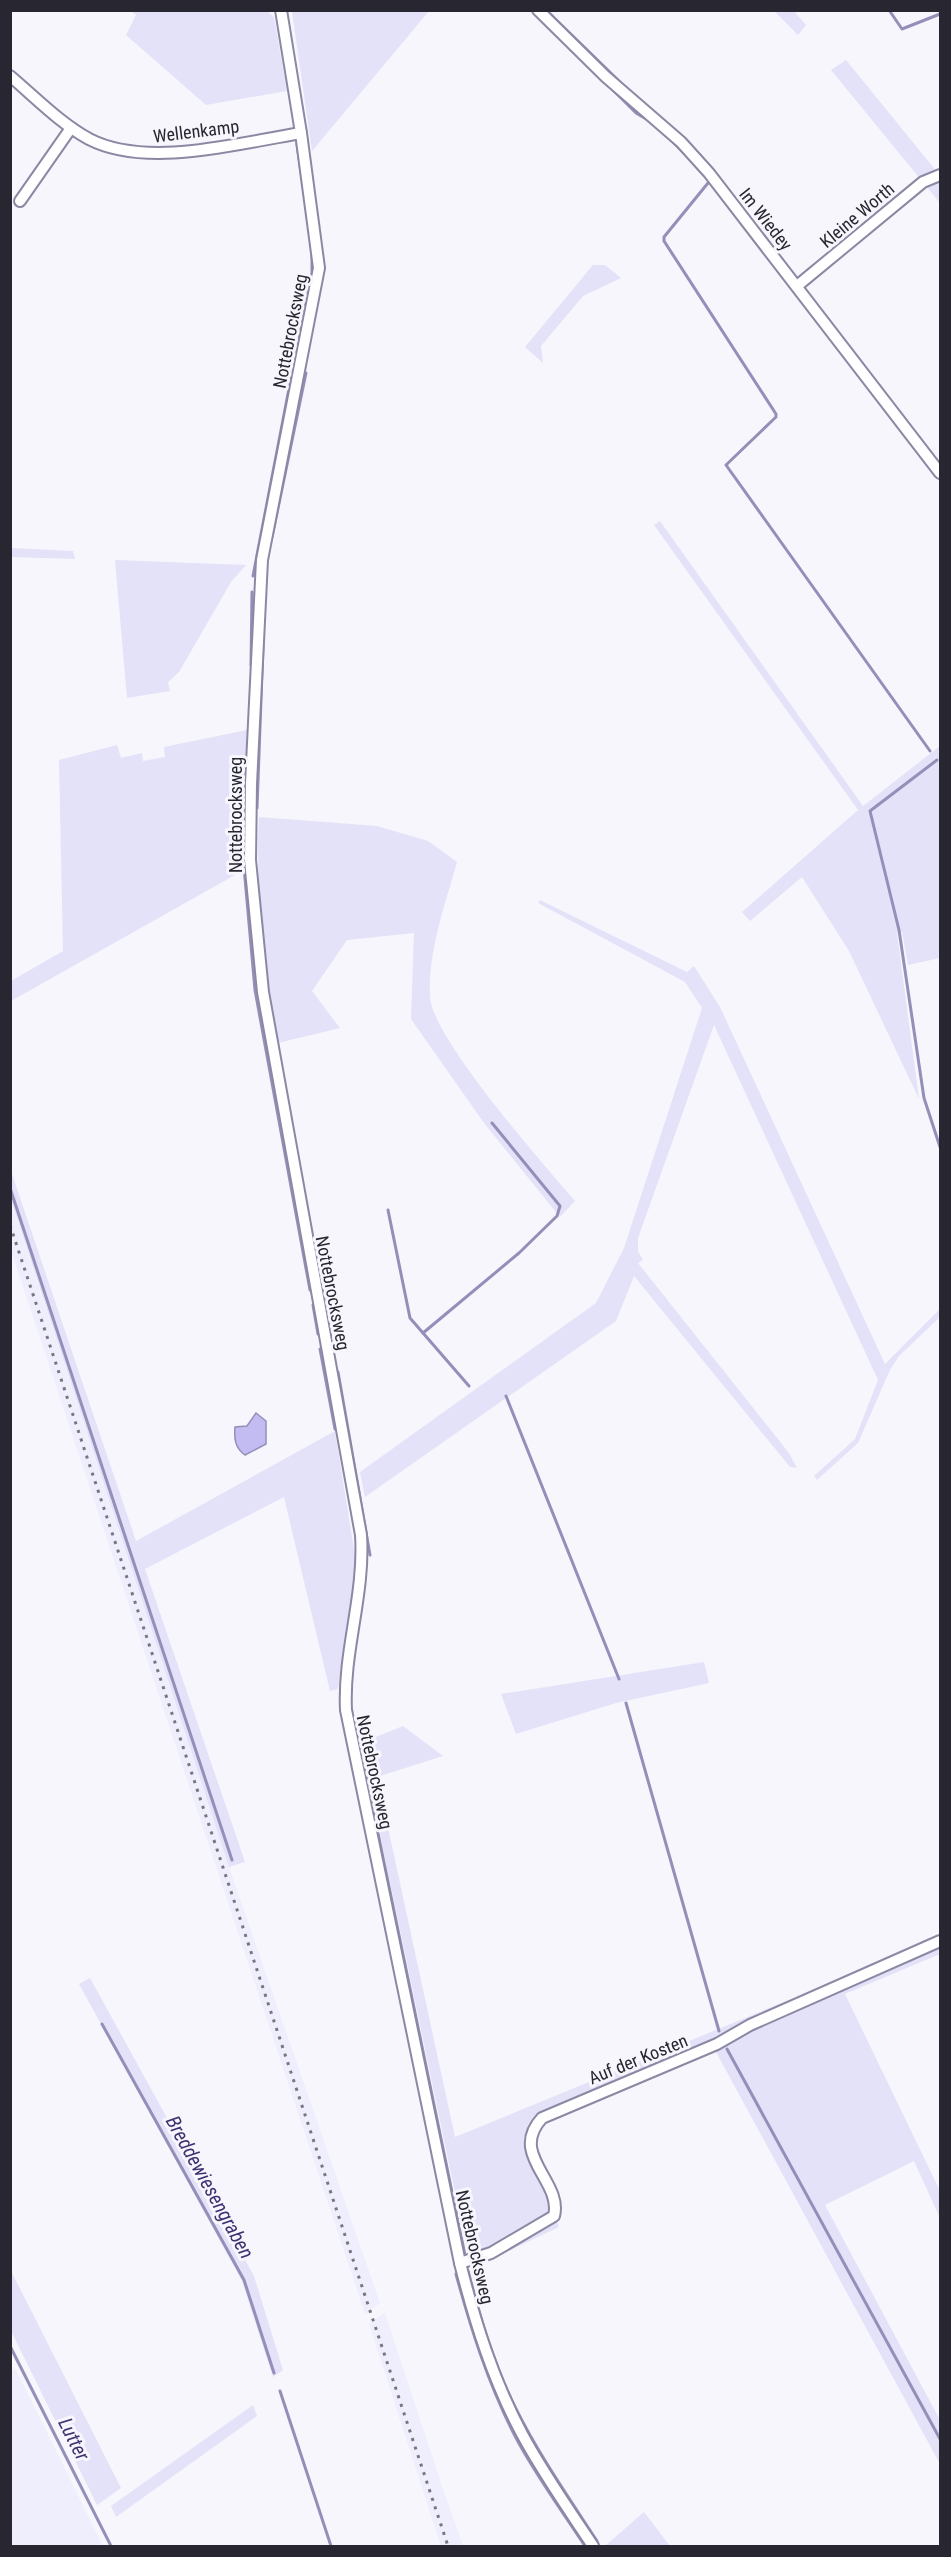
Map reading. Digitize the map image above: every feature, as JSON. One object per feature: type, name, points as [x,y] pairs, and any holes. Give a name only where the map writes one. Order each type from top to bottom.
[{"type":"street","name":"Nottebrocksweg","points":[[281,10],[301,133],[319,268],[259,583],[250,814],[255,932],[278,1085],[361,1535],[362,1571],[345,1685],[346,1710],[460,2263],[486,2354],[510,2409],[537,2460],[592,2547]]},
{"type":"street","name":"Im Wiedey","points":[[538,10],[606,77],[681,142],[709,173],[940,473]]},
{"type":"street","name":"Wellenkamp","points":[[10,76],[71,128],[109,147],[132,153],[164,154],[301,133]]},
{"type":"street","points":[[20,201],[71,128]]},
{"type":"street","name":"Kleine Worth","points":[[797,286],[923,182],[940,175]]},
{"type":"street","name":"Auf der Kosten","points":[[460,2263],[491,2253],[554,2216],[556,2210],[553,2200],[532,2151],[530,2140],[534,2128],[542,2118],[717,2044],[750,2025],[940,1941]]},
{"type":"shaded area","points":[[131,11],[267,11],[274,17],[287,91],[206,105],[126,35],[136,15]]},
{"type":"shaded area","points":[[429,11],[312,151],[292,12]]},
{"type":"shaded area","points":[[774,11],[794,11],[806,25],[798,35]]},
{"type":"shaded area","points":[[846,60],[937,172],[940,171],[940,203],[831,70]]},
{"type":"shaded area","points":[[593,265],[605,265],[621,278],[583,296],[541,346],[543,363],[525,347]]},
{"type":"shaded area","points":[[660,521],[863,806],[940,746],[940,958],[908,965],[902,932],[897,933],[919,1099],[849,951],[802,877],[750,921],[742,912],[858,810],[654,525]]},
{"type":"shaded area","points":[[11,548],[73,551],[75,559],[11,557]]},
{"type":"shaded area","points":[[115,560],[246,565],[231,582],[179,672],[168,682],[170,691],[127,698]]},
{"type":"shaded area","points":[[247,730],[242,871],[11,1001],[11,981],[63,951],[59,760],[117,745],[121,758],[142,753],[143,761],[165,757],[164,747]]},
{"type":"shaded area","points":[[259,817],[377,826],[428,841],[457,862],[434,945],[430,996],[435,1015],[468,1069],[491,1100],[575,1201],[560,1217],[484,1123],[411,1019],[414,933],[347,940],[312,991],[340,1028],[278,1043],[262,931],[258,874]]},
{"type":"shaded area","points":[[540,900],[687,972],[694,966],[720,1007],[885,1364],[940,1309],[940,1317],[899,1356],[890,1370],[858,1443],[817,1480],[814,1476],[855,1439],[878,1380],[714,1025],[638,1238],[638,1251],[643,1260],[638,1263],[789,1453],[797,1468],[790,1467],[634,1276],[616,1321],[365,1497],[360,1472],[596,1303],[624,1248],[702,1008],[685,982],[538,903]]},
{"type":"shaded area","points":[[10,1168],[136,1541],[335,1431],[356,1562],[338,1689],[330,1691],[284,1497],[145,1569],[245,1862],[229,1867],[11,1200]]},
{"type":"shaded area","points":[[10,1200],[229,1867],[380,2303],[365,2314],[11,1251]]},
{"type":"shaded area","points":[[256,1413],[266,1421],[266,1444],[245,1455],[236,1443],[235,1427],[247,1426]]},
{"type":"shaded area","points":[[704,1662],[709,1683],[616,1703],[516,1734],[501,1694]]},
{"type":"shaded area","points":[[403,1726],[443,1756],[377,1777],[455,2137],[828,1984],[831,1991],[940,1943],[940,1954],[845,1994],[940,2191],[940,2218],[914,2161],[825,2205],[940,2420],[940,2464],[716,2052],[623,2089],[619,2080],[558,2104],[536,2118],[527,2131],[528,2149],[559,2227],[471,2269],[361,1743]]},
{"type":"shaded area","points":[[90,1978],[254,2276],[283,2370],[273,2377],[242,2281],[79,1984]]},
{"type":"shaded area","points":[[10,2269],[121,2488],[97,2505],[11,2331]]},
{"type":"shaded area","points":[[385,2313],[463,2546],[441,2546],[369,2324]]},
{"type":"shaded area","points":[[15,2368],[103,2546],[11,2546],[10,2373]]},
{"type":"shaded area","points":[[253,2405],[257,2416],[116,2517],[111,2506]]},
{"type":"shaded area","points":[[644,2512],[670,2546],[605,2546]]},
{"type":"waterway","points":[[546,10],[618,80]]},
{"type":"waterway","points":[[889,10],[902,29],[940,14]]},
{"type":"waterway","points":[[610,87],[636,113],[648,120]]},
{"type":"waterway","points":[[667,136],[683,152]]},
{"type":"waterway","points":[[297,144],[303,186]]},
{"type":"waterway","points":[[708,183],[664,237],[664,241],[776,414],[776,417],[726,465],[930,751]]},
{"type":"waterway","points":[[296,355],[312,273],[312,254]]},
{"type":"waterway","points":[[253,576],[292,373]]},
{"type":"waterway","points":[[272,537],[306,373]]},
{"type":"waterway","points":[[251,665],[252,592]]},
{"type":"waterway","points":[[257,808],[263,645]]},
{"type":"waterway","points":[[937,760],[870,811],[899,930],[924,1098],[940,1147]]},
{"type":"waterway","points":[[244,867],[255,990],[310,1290]]},
{"type":"waterway","points":[[423,1333],[519,1253],[557,1216],[560,1206],[492,1123]]},
{"type":"waterway","points":[[10,1188],[232,1860]]},
{"type":"waterway","points":[[388,1210],[410,1318],[469,1386]]},
{"type":"waterway","points":[[313,1305],[318,1334]]},
{"type":"waterway","points":[[320,1349],[335,1429]]},
{"type":"waterway","points":[[338,1372],[370,1555]]},
{"type":"waterway","points":[[506,1396],[619,1679]]},
{"type":"waterway","points":[[626,1703],[719,2031]]},
{"type":"waterway","points":[[361,1751],[465,2255]]},
{"type":"waterway","name":"Breddewiesengraben","points":[[102,2024],[244,2280],[274,2373]]},
{"type":"waterway","points":[[727,2049],[940,2439]]},
{"type":"waterway","points":[[468,2271],[488,2341],[516,2409],[544,2460],[597,2541]]},
{"type":"waterway","points":[[456,2274],[481,2356],[514,2434],[530,2463],[585,2546]]},
{"type":"waterway","name":"Lutter","points":[[10,2346],[111,2546]]},
{"type":"waterway","name":"Breddewiesengraben","points":[[280,2391],[331,2546]]},
{"type":"railway","points":[[10,1225],[448,2546]]}]
